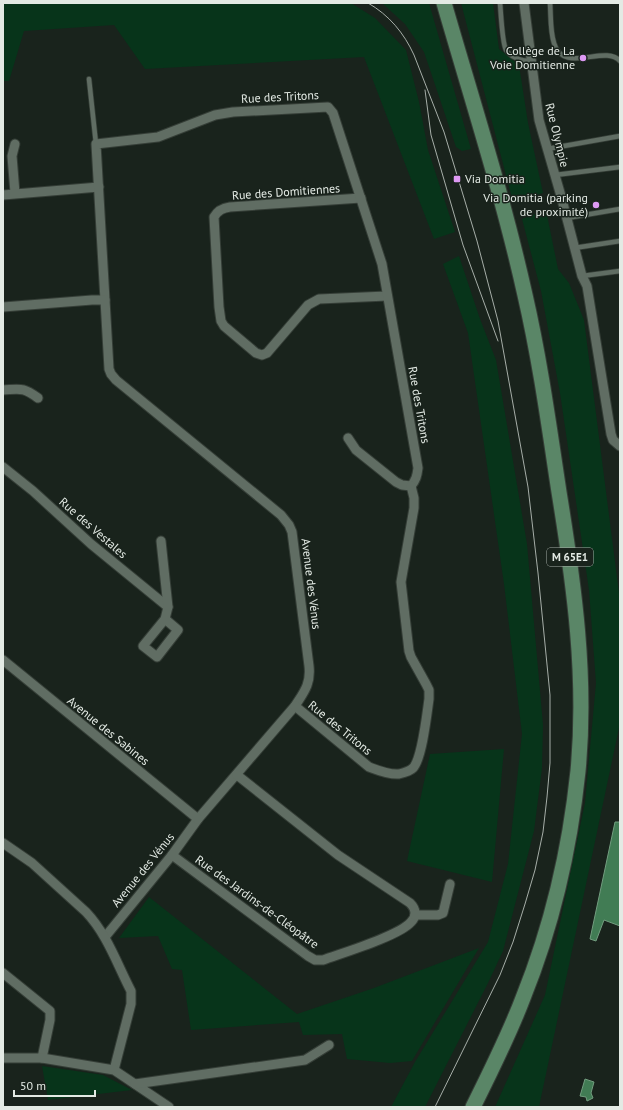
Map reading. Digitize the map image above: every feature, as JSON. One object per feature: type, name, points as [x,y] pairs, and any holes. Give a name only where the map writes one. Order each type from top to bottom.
[{"type":"main road","name":"M 65E1","points":[[444,3],[504,210],[525,295],[538,359],[570,555],[580,656],[580,737],[578,770],[557,891],[548,925],[524,997],[509,1033],[473,1107]]},
{"type":"street","name":"Rue Olympie","points":[[524,3],[539,120],[582,276],[587,286],[611,434],[613,440],[620,446]]},
{"type":"street","name":"Rue des Tritons","points":[[96,144],[158,137],[215,115],[227,113],[326,107],[333,112],[382,264],[418,468],[415,481],[411,486],[414,498],[414,508],[401,582],[410,657],[429,690],[429,699],[418,759],[413,768],[407,772],[398,774],[382,772],[369,767],[294,706]]},
{"type":"street","points":[[15,144],[12,156],[15,194]]},
{"type":"street","points":[[3,307],[105,300],[96,144]]},
{"type":"street","points":[[3,194],[99,187]]},
{"type":"street","name":"Rue des Domitiennes","points":[[360,198],[230,207],[223,208],[217,212],[214,217],[218,307],[221,321],[227,330],[256,353],[262,355],[267,353],[308,305],[319,299],[387,296]]},
{"type":"street","name":"Avenue des Vénus","points":[[105,300],[109,369],[111,374],[116,380],[281,515],[289,524],[292,532],[310,672],[308,685],[294,706],[237,775],[198,819],[172,855],[105,937]]},
{"type":"street","points":[[3,390],[23,389],[38,398]]},
{"type":"street","points":[[348,438],[356,450],[396,482],[402,485],[411,486]]},
{"type":"street","name":"Rue des Vestales","points":[[3,467],[33,491],[91,544],[168,607]]},
{"type":"street","points":[[161,541],[168,607],[165,619]]},
{"type":"street","name":"Avenue des Sabines","points":[[3,660],[198,819]]},
{"type":"street","points":[[237,775],[338,854],[410,903],[414,907],[415,916],[443,913],[450,884]]},
{"type":"street","points":[[3,843],[32,863],[86,912],[93,919],[105,937],[131,991],[131,1004],[118,1060],[114,1070]]},
{"type":"street","name":"Rue des Jardins-de-Cléopâtre","points":[[172,855],[315,960],[323,960],[383,938],[405,927],[415,916]]},
{"type":"street","points":[[3,973],[50,1011],[50,1020],[42,1058]]},
{"type":"street","points":[[136,1084],[305,1060],[328,1044]]},
{"type":"street","points":[[3,1058],[42,1058],[114,1070],[169,1107]]},
{"type":"lane","points":[[500,3],[506,49],[511,55],[523,61],[531,61]]},
{"type":"lane","points":[[550,3],[553,42],[557,51],[574,59],[611,56],[620,61]]},
{"type":"lane","points":[[89,79],[96,144]]},
{"type":"lane","points":[[547,149],[620,136]]},
{"type":"lane","points":[[555,175],[620,167]]},
{"type":"lane","points":[[567,218],[620,210]]},
{"type":"lane","points":[[574,248],[620,242]]},
{"type":"lane","points":[[582,276],[620,271]]},
{"type":"shaded area","points":[[3,3],[351,3],[375,18],[406,50],[419,102],[428,150],[455,232],[434,239],[364,57],[145,69],[114,25],[24,31],[9,81],[3,81]]},
{"type":"shaded area","points":[[382,3],[429,3],[471,149],[462,151],[456,147],[424,52],[405,24]]},
{"type":"shaded area","points":[[461,3],[493,3],[499,49],[519,65],[528,123],[543,193],[513,202]]},
{"type":"shaded area","points":[[546,210],[558,269],[569,283],[584,320],[620,601],[620,723],[539,1107],[495,1107],[545,995],[585,803],[596,683],[589,590],[560,393],[541,291],[522,219]]},
{"type":"shaded area","points":[[459,256],[480,319],[496,360],[527,544],[543,725],[542,768],[534,831],[503,951],[425,1107],[391,1107],[415,1062],[488,942],[508,864],[522,734],[504,584],[468,333],[443,264]]},
{"type":"shaded area","points":[[504,749],[492,882],[407,861],[430,754]]},
{"type":"shaded area","points":[[615,822],[620,822],[620,926],[604,920],[596,941],[590,939]]},
{"type":"shaded area","points":[[149,897],[297,1014],[374,988],[479,948],[412,1061],[390,1063],[347,1059],[342,1034],[303,1035],[299,1022],[191,1030],[182,970],[172,969],[158,936],[119,938]]},
{"type":"shaded area","points":[[42,1066],[103,1075],[132,1090],[48,1100]]},
{"type":"shaded area","points":[[585,1079],[594,1082],[591,1093],[593,1098],[587,1101],[586,1097],[580,1096]]},
{"type":"tram line","points":[[368,3],[383,13],[395,25],[406,39],[414,55],[444,132],[477,241],[498,321],[528,487],[550,695],[550,763],[543,832],[535,870],[513,942],[500,975],[435,1107]]},
{"type":"tram line","points":[[425,90],[431,135],[463,245],[498,341]]},
{"type":"place","name":"Collège de La Voie Domitienne","points":[[583,58]]},
{"type":"place","name":"Via Domitia","points":[[457,179]]},
{"type":"place","name":"Via Domitia (parking de proximité)","points":[[596,205]]}]
